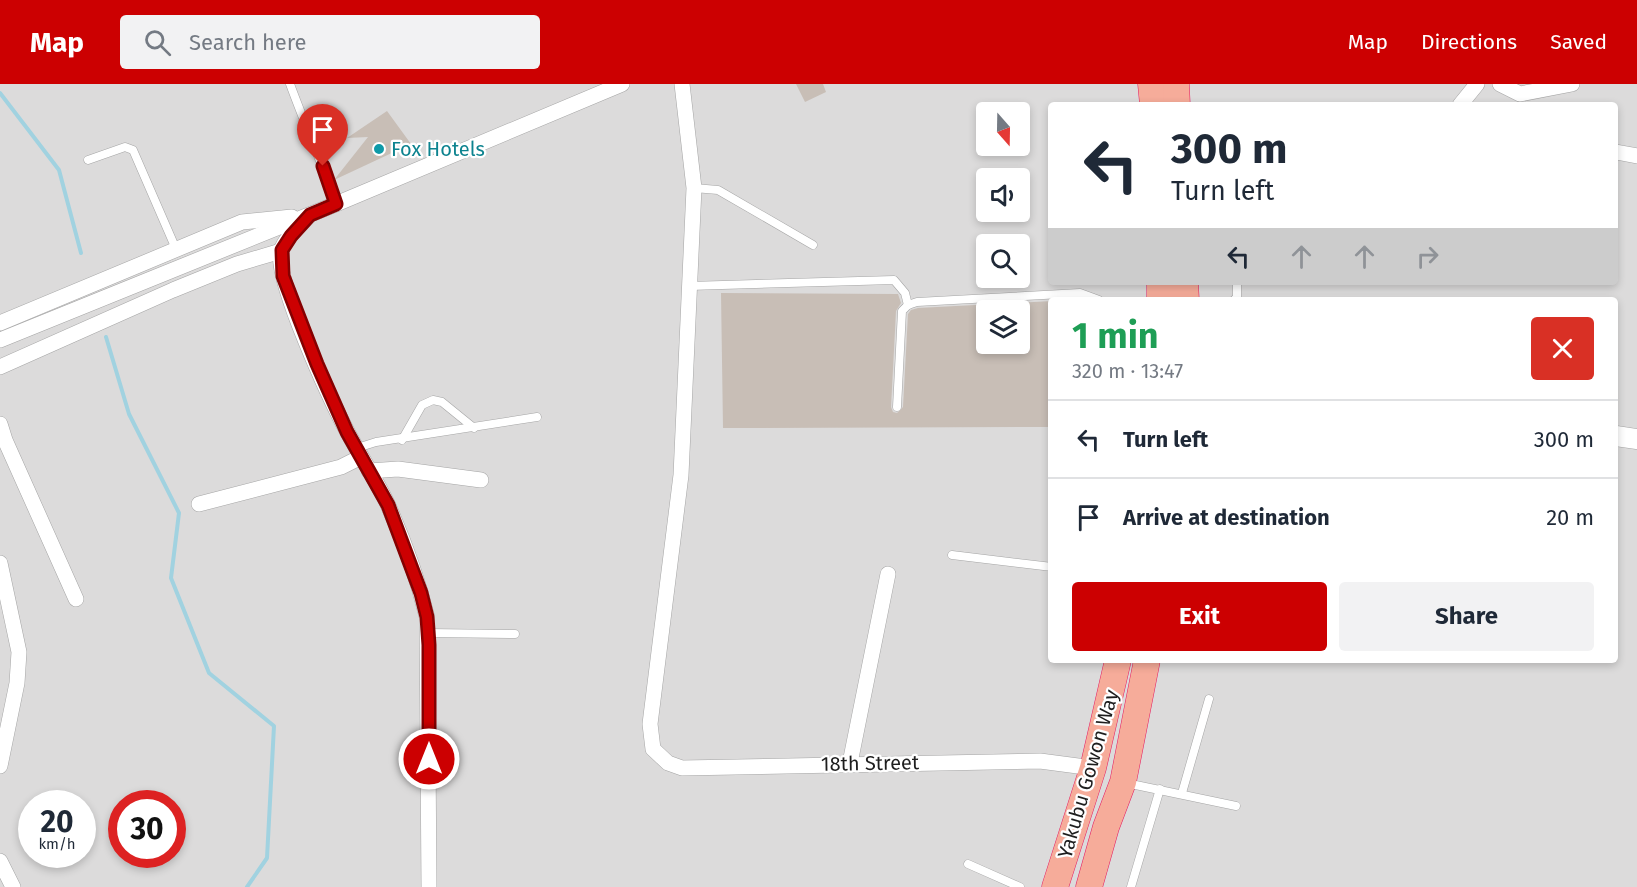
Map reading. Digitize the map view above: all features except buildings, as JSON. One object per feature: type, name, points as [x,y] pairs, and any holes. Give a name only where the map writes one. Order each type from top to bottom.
[{"type":"highway","points":[[1151,84],[1153,102]]},
{"type":"highway","points":[[1176,84],[1177,102]]},
{"type":"highway","name":"Yakubu Gowon Way","points":[[1055,887],[1093,768],[1117,663]]},
{"type":"highway","name":"Yakubu Gowon Way","points":[[1089,887],[1106,827],[1123,782],[1147,663]]},
{"type":"street","points":[[0,340],[310,215],[622,84]]},
{"type":"street","points":[[681,84],[694,188],[689,286]]},
{"type":"street","points":[[1462,102],[1477,84]]},
{"type":"street","points":[[1500,84],[1520,94],[1529,102]]},
{"type":"street","points":[[1520,94],[1572,84]]},
{"type":"street","points":[[1618,152],[1637,156]]},
{"type":"street","points":[[0,323],[242,222],[310,215]]},
{"type":"street","points":[[310,215],[282,250],[283,276],[317,364],[362,459],[388,505],[421,593],[428,633],[429,887]]},
{"type":"street","points":[[0,367],[237,264],[282,250]]},
{"type":"street","name":"18th Street","points":[[689,286],[681,475],[650,724],[653,749],[668,763],[682,768],[1040,761],[1093,768]]},
{"type":"street","points":[[0,424],[76,599]]},
{"type":"street","points":[[1618,436],[1637,439]]},
{"type":"street","points":[[199,504],[341,467],[362,459],[398,469],[480,480]]},
{"type":"street","points":[[0,563],[18,652],[17,683],[0,766]]},
{"type":"street","points":[[850,763],[888,574]]},
{"type":"street","points":[[0,861],[13,887]]},
{"type":"lane","points":[[290,84],[336,204]]},
{"type":"lane","points":[[88,160],[124,147],[133,150],[176,249]]},
{"type":"lane","points":[[694,188],[718,190],[813,245]]},
{"type":"lane","points":[[689,286],[894,280],[906,293],[908,305]]},
{"type":"lane","points":[[897,407],[902,311],[908,305],[917,302],[1080,293],[1090,297]]},
{"type":"lane","points":[[402,440],[422,405],[433,400],[442,402],[474,428]]},
{"type":"lane","points":[[362,459],[376,442],[402,440],[537,417]]},
{"type":"lane","points":[[952,555],[1048,567]]},
{"type":"lane","points":[[428,633],[514,634]]},
{"type":"lane","points":[[1182,793],[1209,699]]},
{"type":"lane","points":[[1123,782],[1236,806]]},
{"type":"lane","points":[[1131,887],[1160,789]]},
{"type":"lane","points":[[968,864],[1020,887]]},
{"type":"shaded area","points":[[0,84],[1637,84],[1637,887],[0,887]]},
{"type":"waterway","points":[[0,93],[59,170],[81,253]]},
{"type":"waterway","points":[[106,337],[129,414],[179,513],[171,578],[209,673],[274,726],[267,858],[247,887]]},
{"type":"place","name":"Fox Hotels","points":[[379,149]]},
{"type":"route","points":[[323,166],[336,204],[310,215],[291,236],[282,250],[283,276],[317,364],[347,432],[388,505],[421,593],[427,617],[429,645],[429,759]]}]
